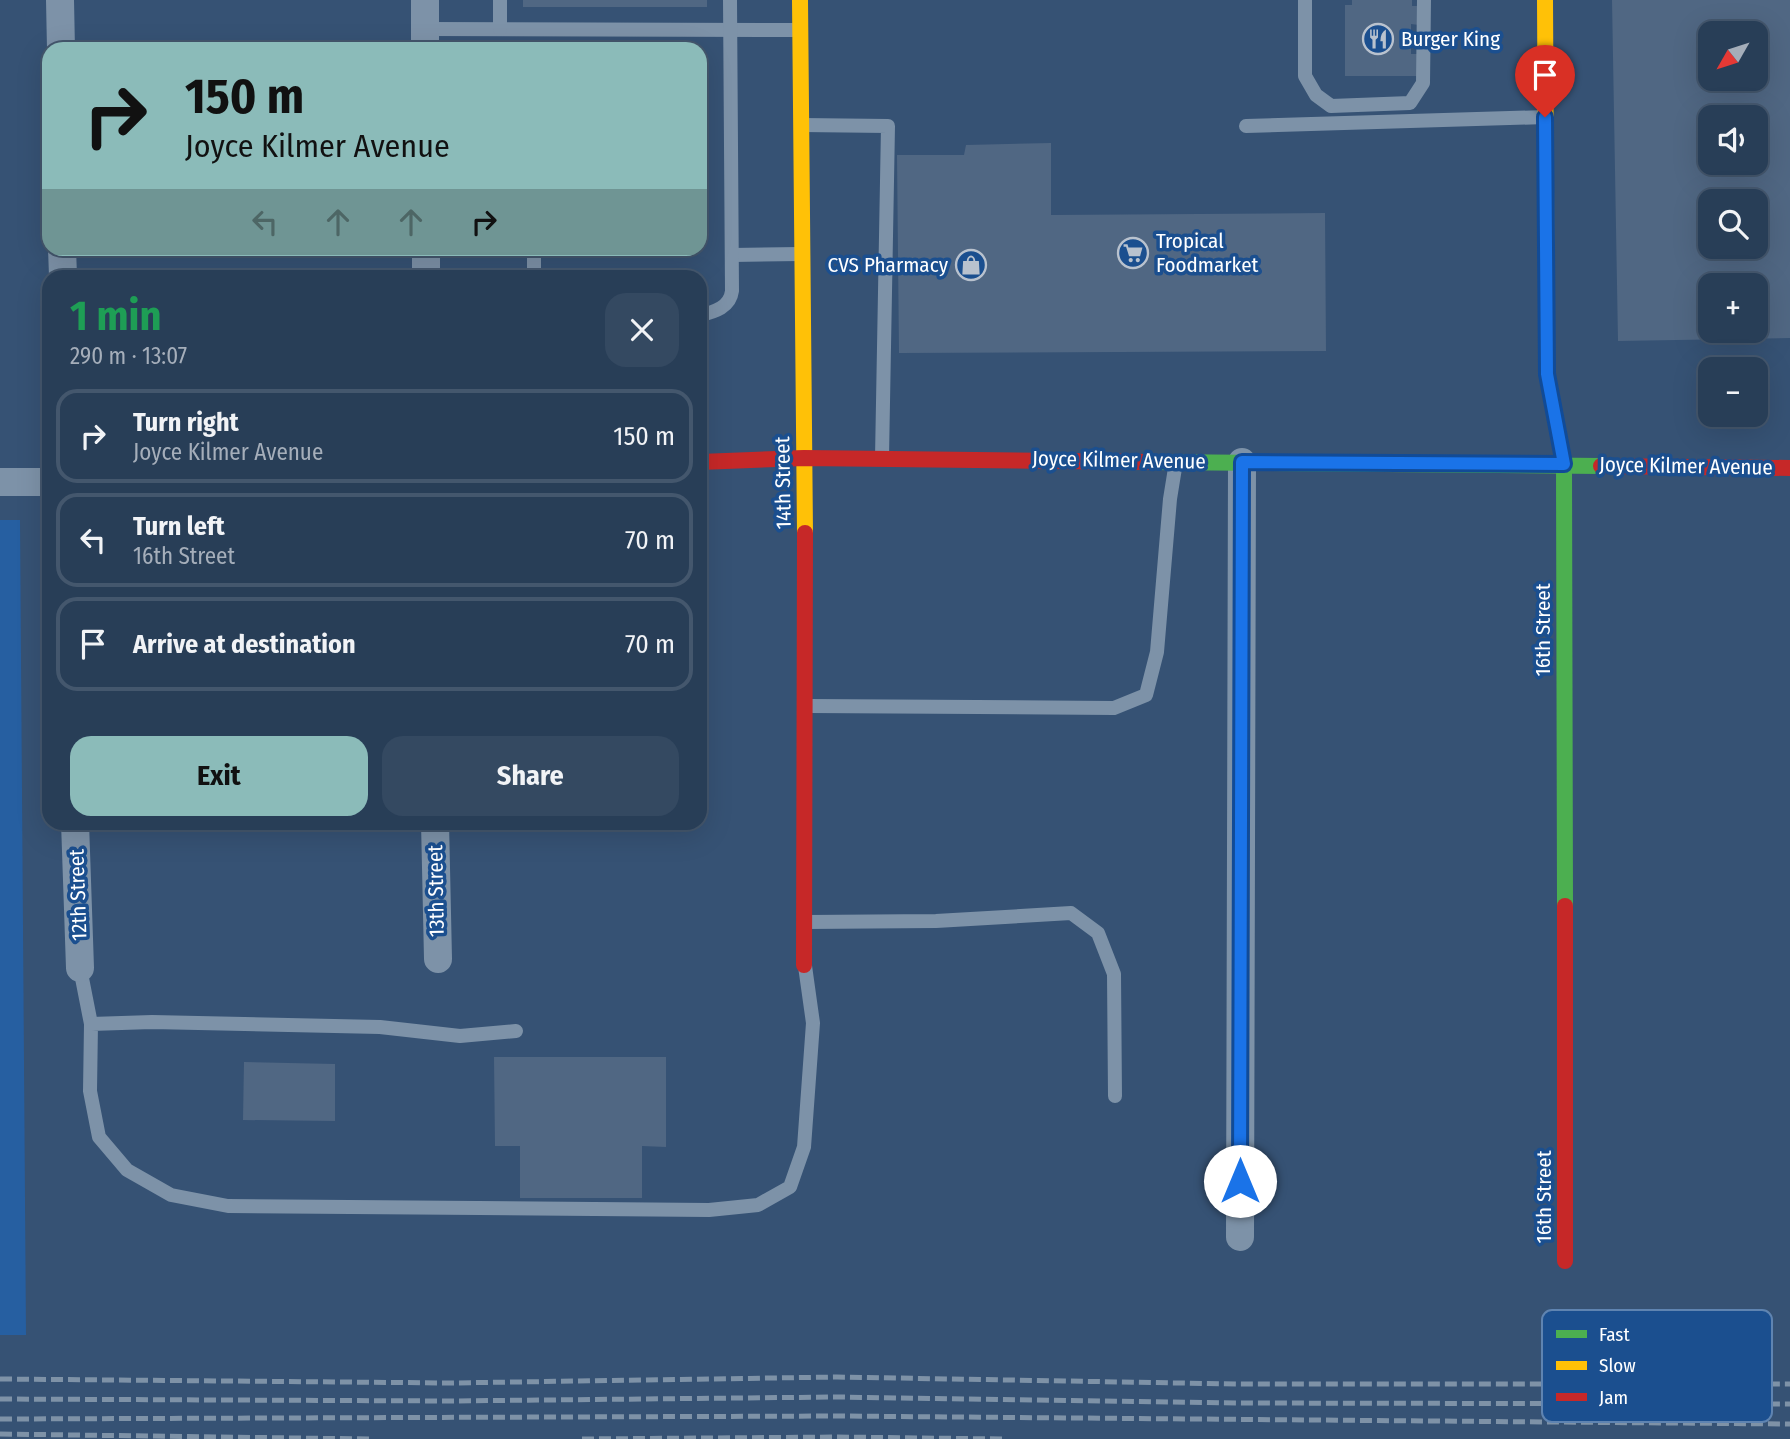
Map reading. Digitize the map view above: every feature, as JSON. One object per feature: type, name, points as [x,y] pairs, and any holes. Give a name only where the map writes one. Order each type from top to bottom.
[{"type":"street","points":[[60,0],[61,42]]},
{"type":"street","points":[[425,0],[425,39]]},
{"type":"street","name":"14th Street","points":[[800,0],[806,706],[804,965]]},
{"type":"street","name":"16th Street","points":[[1545,0],[1547,374],[1564,464],[1565,1261]]},
{"type":"street","name":"Joyce Kilmer Avenue","points":[[707,462],[882,458],[1790,468]]},
{"type":"street","points":[[1240,1237],[1242,462]]},
{"type":"street","points":[[0,482],[42,482]]},
{"type":"street","name":"12th Street","points":[[75,830],[80,968]]},
{"type":"street","name":"13th Street","points":[[435,830],[438,958]]},
{"type":"lane","points":[[500,0],[500,29]]},
{"type":"lane","points":[[707,313],[721,309],[731,297],[730,0]]},
{"type":"lane","points":[[1305,0],[1305,75],[1316,95],[1331,106],[1410,103],[1423,83],[1424,0]]},
{"type":"lane","points":[[425,39],[500,29],[800,30]]},
{"type":"lane","points":[[1246,126],[1545,117]]},
{"type":"lane","points":[[801,125],[888,126],[882,458]]},
{"type":"lane","points":[[732,255],[802,254]]},
{"type":"lane","points":[[806,706],[1114,708],[1146,695],[1157,652],[1170,499],[1176,461]]},
{"type":"lane","points":[[806,922],[936,921],[1071,913],[1098,933],[1114,974],[1115,1096]]},
{"type":"lane","points":[[80,968],[90,1024],[90,1091],[99,1137],[127,1170],[171,1195],[228,1206],[709,1210],[758,1205],[790,1187],[804,1147],[813,1023],[804,965]]},
{"type":"lane","points":[[90,1024],[152,1022],[380,1027],[460,1036],[516,1031]]},
{"type":"shaded area","points":[[0,520],[20,520],[26,1335],[0,1335]]},
{"type":"building","points":[[523,0],[707,0],[707,7],[523,7]]},
{"type":"building","name":"Burger King","points":[[1352,0],[1412,0],[1412,6],[1419,6],[1419,25],[1411,24],[1411,54],[1418,54],[1419,76],[1345,76],[1345,5],[1352,5]]},
{"type":"building","points":[[1612,0],[1790,0],[1790,338],[1768,338],[1768,273],[1698,273],[1698,340],[1618,341]]},
{"type":"building","points":[[1051,143],[1051,215],[1325,213],[1326,351],[899,353],[897,155],[964,155],[966,145]]},
{"type":"building","points":[[494,1057],[666,1057],[666,1147],[642,1146],[642,1198],[520,1198],[520,1146],[495,1146]]},
{"type":"building","points":[[244,1062],[335,1064],[335,1121],[243,1120]]},
{"type":"railway","points":[[0,1379],[451,1383],[837,1377],[1236,1384],[1542,1384]]},
{"type":"railway","points":[[1772,1384],[1790,1384]]},
{"type":"railway","points":[[0,1399],[449,1401],[837,1397],[1236,1403],[1542,1404]]},
{"type":"railway","points":[[1772,1404],[1790,1404]]},
{"type":"railway","points":[[0,1419],[837,1416],[1542,1422]]},
{"type":"railway","points":[[1552,1422],[1790,1424]]},
{"type":"railway","points":[[0,1434],[369,1439]]},
{"type":"railway","points":[[582,1439],[1003,1439]]},
{"type":"traffic: fast","points":[[1151,462],[1601,466]]},
{"type":"traffic: fast","points":[[1564,464],[1565,906]]},
{"type":"traffic: slow","points":[[800,0],[805,533]]},
{"type":"traffic: slow","points":[[1545,0],[1547,374],[1564,464]]},
{"type":"traffic: jam","points":[[707,462],[804,458],[1151,462]]},
{"type":"traffic: jam","points":[[1601,466],[1790,468]]},
{"type":"traffic: jam","points":[[804,965],[805,533]]},
{"type":"traffic: jam","points":[[1565,906],[1565,1261]]},
{"type":"place","name":"Burger King","points":[[1378,39]]},
{"type":"place","name":"Tropical Foodmarket","points":[[1133,253]]},
{"type":"place","name":"CVS Pharmacy","points":[[971,265]]},
{"type":"route","points":[[1240,1181],[1242,462],[1564,464],[1547,374],[1545,117]]}]
